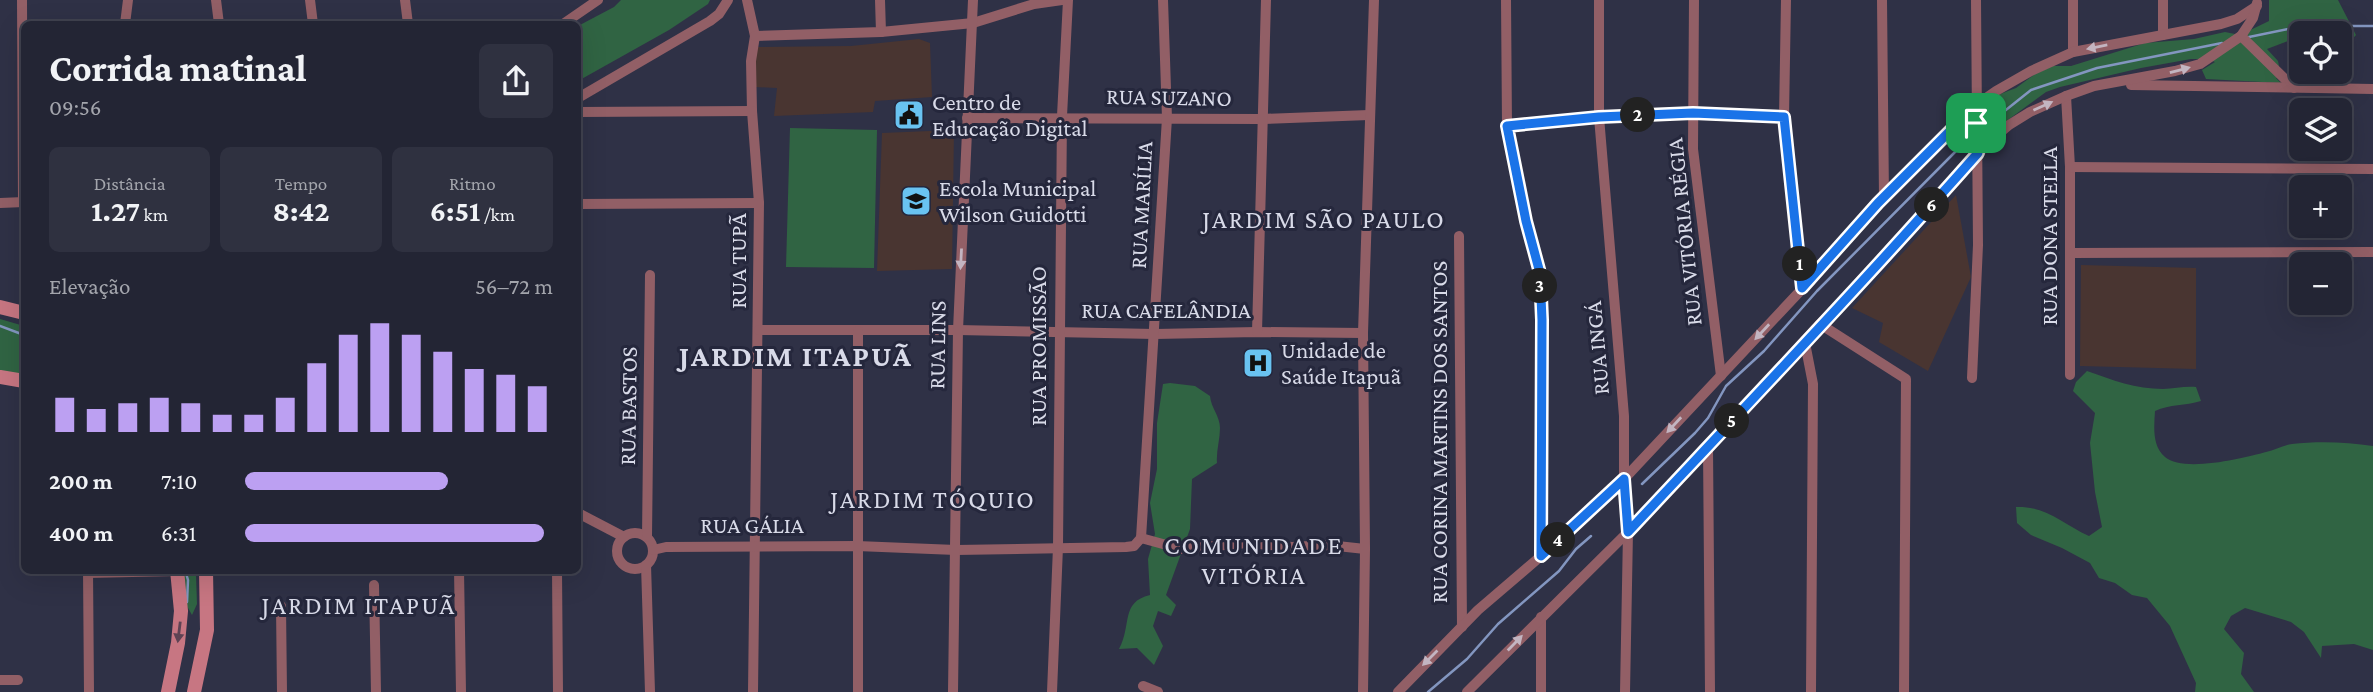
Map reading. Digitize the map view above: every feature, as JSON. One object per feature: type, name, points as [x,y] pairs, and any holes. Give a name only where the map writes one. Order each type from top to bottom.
[{"type":"street","points":[[22,0],[22,21]]},
{"type":"street","points":[[125,21],[128,0]]},
{"type":"street","points":[[216,0],[219,21]]},
{"type":"street","points":[[310,0],[313,21]]},
{"type":"street","points":[[405,0],[408,21]]},
{"type":"street","points":[[567,21],[597,0]]},
{"type":"street","points":[[581,96],[710,21],[719,14],[727,0]]},
{"type":"street","name":"RUA TUPÃ","points":[[747,0],[755,36],[751,61],[752,111],[759,203],[752,692]]},
{"type":"street","points":[[880,0],[881,32]]},
{"type":"street","name":"RUA LINS","points":[[953,692],[958,330],[973,0]]},
{"type":"street","points":[[755,36],[881,32],[973,23],[1034,4],[1062,0]]},
{"type":"street","name":"RUA PROMISSÃO","points":[[1052,692],[1058,547],[1062,116],[1068,0]]},
{"type":"street","name":"RUA MARÍLIA","points":[[1141,538],[1167,118],[1163,0]]},
{"type":"street","points":[[1257,332],[1266,0]]},
{"type":"street","points":[[1363,692],[1363,333],[1374,0]]},
{"type":"street","points":[[1506,0],[1507,126],[1526,221],[1540,273],[1541,556]]},
{"type":"street","name":"RUA INGÁ","points":[[1599,0],[1599,117],[1624,416],[1624,479],[1628,532],[1625,692]]},
{"type":"street","name":"RUA VITÓRIA RÉGIA","points":[[1694,0],[1693,149],[1721,376]]},
{"type":"street","points":[[1786,0],[1784,117],[1802,288]]},
{"type":"street","points":[[1882,0],[1884,198]]},
{"type":"street","points":[[1972,378],[1978,245],[1976,0]]},
{"type":"street","points":[[2073,0],[2073,52]]},
{"type":"street","points":[[2163,0],[2163,34]]},
{"type":"street","points":[[1398,692],[1462,627],[1624,479],[1884,198],[1976,105],[2019,78],[2073,52],[2221,24],[2237,19],[2257,3]]},
{"type":"street","points":[[1467,692],[1628,532],[1820,324],[1878,266],[1978,153],[2009,125],[2029,112],[2094,86],[2200,64],[2241,36],[2253,18],[2257,3]]},
{"type":"street","points":[[2241,36],[2294,88]]},
{"type":"street","points":[[2094,86],[2373,89]]},
{"type":"street","name":"RUA DONA STELLA","points":[[2066,96],[2070,167],[2070,375]]},
{"type":"street","points":[[581,112],[752,111]]},
{"type":"street","points":[[1507,126],[1599,117],[1693,113],[1784,117]]},
{"type":"street","name":"RUA SUZANO","points":[[967,118],[1062,116],[1262,119],[1369,115]]},
{"type":"street","points":[[2070,167],[2373,169]]},
{"type":"street","points":[[0,203],[21,202]]},
{"type":"street","points":[[581,204],[759,203]]},
{"type":"street","name":"RUA CORINA MARTINS DOS SANTOS","points":[[1459,236],[1462,627]]},
{"type":"street","points":[[2071,253],[2373,252]]},
{"type":"street","name":"RUA BASTOS","points":[[647,537],[650,275]]},
{"type":"street","points":[[0,307],[21,312]]},
{"type":"street","points":[[1820,324],[1906,379],[1904,692]]},
{"type":"street","name":"RUA CAFELÂNDIA","points":[[759,330],[1363,333]]},
{"type":"street","points":[[858,331],[858,692]]},
{"type":"street","points":[[1805,342],[1813,384],[1811,692]]},
{"type":"street","points":[[0,377],[21,380]]},
{"type":"street","points":[[1708,447],[1710,692]]},
{"type":"street","points":[[581,515],[624,537],[638,533],[647,537],[653,550],[652,557],[642,568],[631,568],[621,562],[617,551],[624,537]]},
{"type":"street","points":[[1141,538],[1181,548],[1247,544],[1292,547],[1328,545],[1365,549]]},
{"type":"street","name":"RUA GÁLIA","points":[[653,550],[666,547],[755,546],[956,550],[1134,547],[1141,538]]},
{"type":"street","points":[[646,565],[650,692]]},
{"type":"street","points":[[88,574],[89,692]]},
{"type":"street","points":[[167,692],[178,643],[181,611],[177,574]]},
{"type":"street","points":[[194,692],[207,630],[206,574]]},
{"type":"street","points":[[459,574],[461,692]]},
{"type":"street","points":[[557,574],[558,692]]},
{"type":"street","points":[[374,585],[376,692]]},
{"type":"street","points":[[281,606],[282,692]]},
{"type":"street","points":[[1541,617],[1541,692]]},
{"type":"street","points":[[0,680],[18,680]]},
{"type":"street","points":[[1143,685],[1158,692]]},
{"type":"shaded area","points":[[919,39],[930,43],[932,97],[875,101],[873,112],[774,116],[777,88],[755,87],[756,47],[851,46]]},
{"type":"shaded area","name":"Escola Municipal Wilson Guidotti","points":[[954,130],[952,269],[877,271],[882,133]]},
{"type":"shaded area","points":[[1956,195],[1971,277],[1928,371],[1879,342],[1883,323],[1852,308]]},
{"type":"shaded area","points":[[2081,265],[2196,268],[2196,369],[2080,366]]},
{"type":"green space","points":[[621,0],[710,0],[669,30],[581,79],[581,24],[614,7]]},
{"type":"green space","points":[[2269,0],[2338,0],[2349,21],[2289,21],[2289,41],[2267,49],[2278,61],[2281,76],[2276,78],[2281,83],[2206,79],[2202,70],[2215,62],[2191,59],[2060,87],[2046,92],[1997,128],[1983,119],[1981,110],[1995,96],[2016,88],[2035,74],[2053,66],[2071,66],[2145,43],[2194,39],[2225,32],[2240,35],[2269,21]]},
{"type":"green space","points":[[790,128],[877,130],[874,268],[786,267]]},
{"type":"green space","points":[[0,319],[21,325],[21,374],[0,372]]},
{"type":"green space","points":[[2087,371],[2143,387],[2196,387],[2201,401],[2155,411],[2158,447],[2165,457],[2174,462],[2214,463],[2302,443],[2333,442],[2373,446],[2373,650],[2354,644],[2322,646],[2321,658],[2304,632],[2291,622],[2245,608],[2231,616],[2224,629],[2244,653],[2241,674],[2254,692],[2195,692],[2196,683],[2170,626],[2147,598],[2132,595],[2115,583],[2099,578],[2090,563],[2031,535],[2017,523],[2016,507],[2027,507],[2046,513],[2089,536],[2102,527],[2090,443],[2095,413],[2073,391],[2076,382]]},
{"type":"green space","points":[[1163,384],[1195,386],[1210,396],[1219,420],[1220,432],[1217,463],[1192,479],[1190,529],[1166,595],[1176,605],[1171,616],[1158,611],[1153,626],[1163,646],[1154,665],[1137,648],[1119,649],[1130,609],[1141,598],[1150,595],[1148,559],[1155,534],[1150,503],[1157,469],[1157,423]]},
{"type":"green space","points":[[180,574],[196,574],[197,604],[192,615],[183,599]]},
{"type":"waterway","points":[[2249,37],[2303,26],[2373,26]]},
{"type":"waterway","points":[[1982,129],[2031,90],[2097,68],[2222,43]]},
{"type":"waterway","points":[[1642,484],[1708,418],[1726,386],[1764,351],[1817,291],[1974,135]]},
{"type":"waterway","points":[[0,326],[21,334]]},
{"type":"waterway","points":[[1428,692],[1467,659],[1498,624],[1559,571],[1576,549],[1591,536]]},
{"type":"waterway","points":[[186,574],[187,602]]},
{"type":"place","name":"Centro de Educação Digital","points":[[909,115]]},
{"type":"place","name":"Escola Municipal Wilson Guidotti","points":[[916,201]]},
{"type":"place","name":"Unidade de Saúde Itapuã","points":[[1258,363]]},
{"type":"district","name":"JARDIM SÃO PAULO","points":[[1324,219]]},
{"type":"district","name":"JARDIM ITAPUÃ","points":[[796,356]]},
{"type":"district","name":"JARDIM TÓQUIO","points":[[933,499]]},
{"type":"district","name":"COMUNIDADE VITÓRIA","points":[[1254,560]]},
{"type":"district","name":"JARDIM ITAPUÃ","points":[[359,605]]},
{"type":"route","points":[[1976,105],[1976,123],[1978,153],[1878,266],[1820,324],[1628,532],[1624,479],[1541,556],[1540,273],[1526,221],[1507,126],[1599,117],[1693,113],[1784,117],[1802,288],[1878,203],[1976,105]]}]
